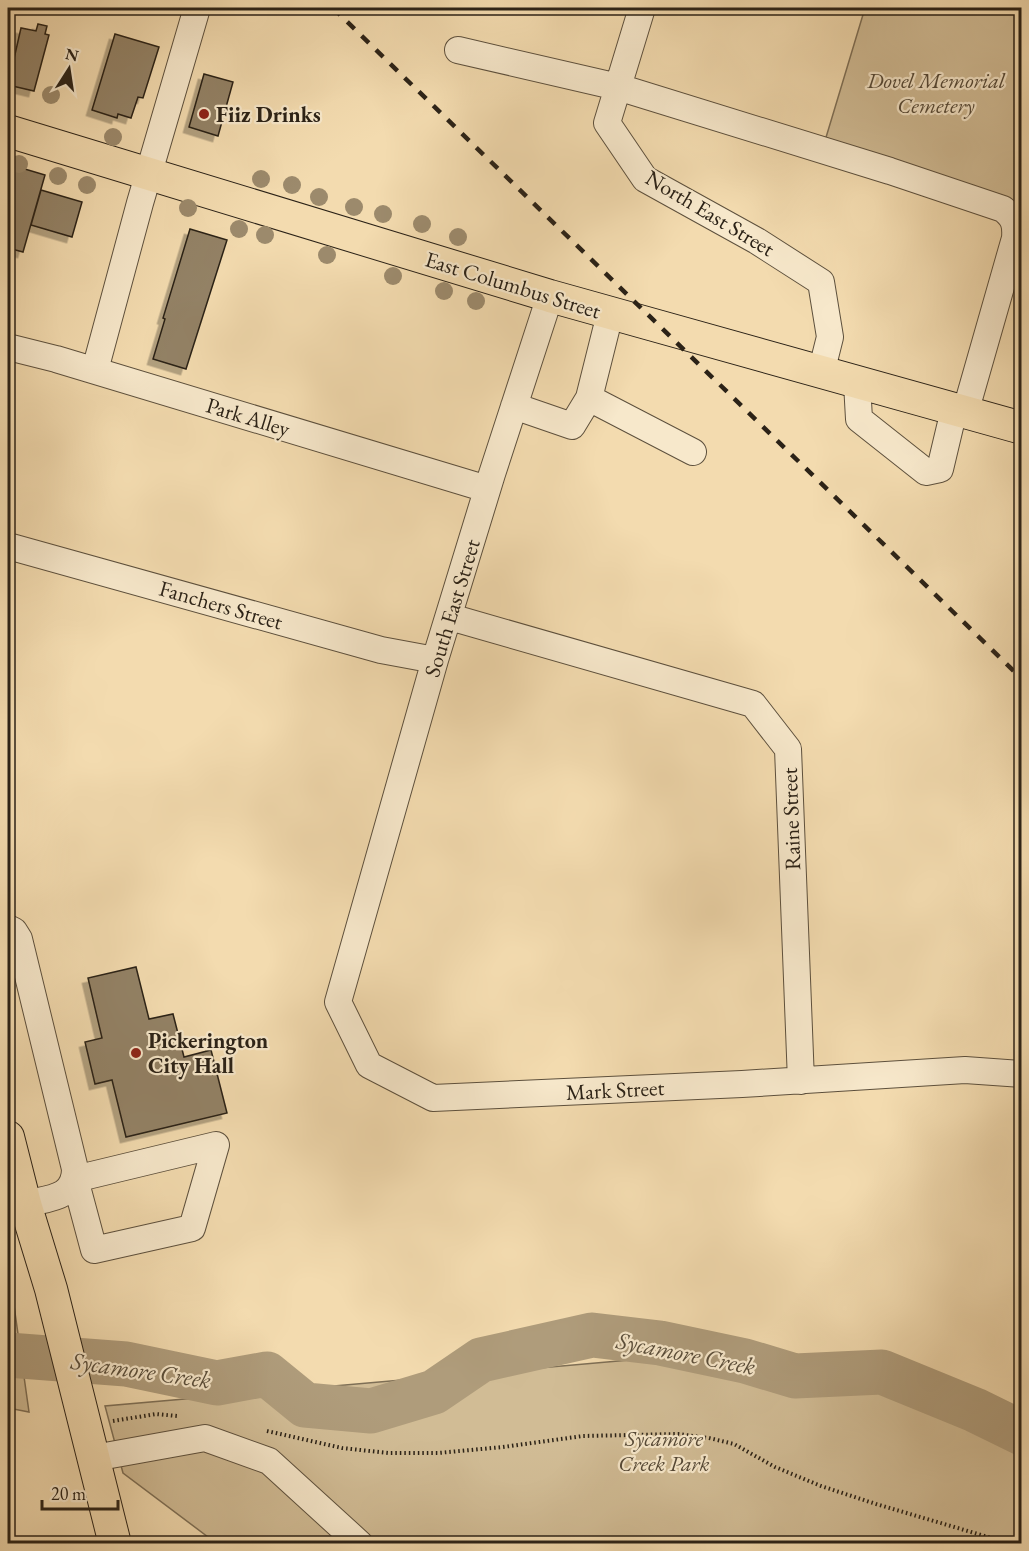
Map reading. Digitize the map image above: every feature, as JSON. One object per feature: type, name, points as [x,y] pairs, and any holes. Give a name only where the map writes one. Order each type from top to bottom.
[{"type":"main road","name":"East Columbus Street","points":[[8,132],[610,314],[1022,428]]},
{"type":"main road","points":[[8,1137],[25,1204],[51,1289],[94,1414],[94,1458],[115,1544]]},
{"type":"street","points":[[95,370],[197,8]]},
{"type":"street","name":"North East Street","points":[[642,8],[607,123],[645,178],[757,241],[822,282],[830,337],[821,373]]},
{"type":"street","points":[[458,50],[618,87],[890,171],[1003,209],[1010,214],[1016,225],[1015,238],[940,469],[926,472],[859,419],[857,383]]},
{"type":"street","name":"South East Street","points":[[361,922],[435,660],[550,296]]},
{"type":"street","points":[[514,406],[572,426],[589,398],[610,314]]},
{"type":"street","name":"Park Alley","points":[[8,347],[95,370],[488,489]]},
{"type":"street","points":[[589,398],[693,452]]},
{"type":"street","name":"Fanchers Street","points":[[8,546],[381,650],[435,660]]},
{"type":"street","name":"Raine Street","points":[[450,617],[753,704],[788,749],[801,1080]]},
{"type":"street","name":"Mark Street","points":[[361,922],[338,1002],[369,1065],[433,1098],[965,1070],[1022,1074]]},
{"type":"street","points":[[8,928],[14,931],[19,939],[71,1150],[75,1179],[94,1250],[192,1228],[216,1145],[75,1179]]},
{"type":"street","points":[[25,1204],[62,1195],[71,1188],[75,1179]]},
{"type":"street","points":[[94,1458],[205,1438],[269,1461],[360,1544]]},
{"type":"path","points":[[94,1414],[156,1414],[185,1417]]},
{"type":"path","points":[[257,1429],[342,1448],[388,1453],[438,1453],[583,1436],[678,1434],[709,1438],[734,1444],[775,1467],[821,1486],[1012,1544]]},
{"type":"green space","name":"Dovel Memorial Cemetery","points":[[865,8],[1021,8],[1021,212],[824,144]]},
{"type":"green space","points":[[8,1263],[29,1412],[8,1408]]},
{"type":"green space","name":"Sycamore Creek Park","points":[[675,1356],[900,1372],[1021,1434],[1021,1543],[216,1543],[123,1473],[105,1406]]},
{"type":"building","points":[[38,24],[47,26],[45,34],[49,35],[34,91],[8,85],[21,28],[36,31]]},
{"type":"building","points":[[115,34],[159,47],[143,98],[138,97],[131,118],[118,114],[117,118],[92,110]]},
{"type":"building","points":[[204,74],[233,82],[218,136],[189,127]]},
{"type":"building","points":[[8,164],[45,175],[23,252],[8,248]]},
{"type":"building","points":[[41,190],[82,202],[72,237],[31,225]]},
{"type":"building","points":[[190,229],[227,240],[186,369],[153,359]]},
{"type":"building","name":"Pickerington City Hall","points":[[136,967],[149,1019],[173,1014],[184,1057],[211,1050],[227,1113],[126,1137],[112,1080],[95,1084],[85,1042],[102,1038],[88,978]]},
{"type":"waterway","name":"Sycamore Creek","points":[[8,1355],[126,1364],[217,1383],[267,1374],[305,1405],[371,1411],[434,1392],[481,1360],[592,1335],[660,1343],[745,1361],[795,1376],[882,1372],[975,1410],[1022,1433]]},
{"type":"railway","points":[[333,8],[1022,679]]},
{"type":"place","name":"Fiiz Drinks","points":[[204,114]]},
{"type":"place","name":"Pickerington City Hall","points":[[136,1053]]}]
